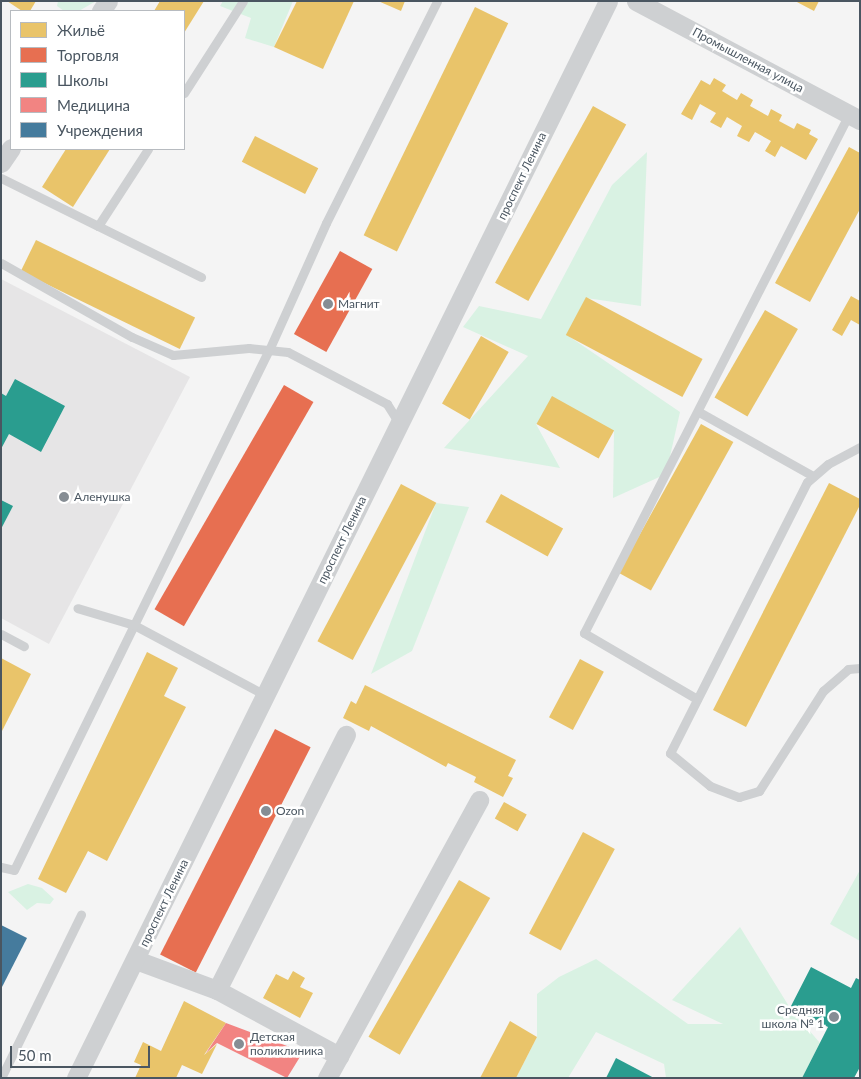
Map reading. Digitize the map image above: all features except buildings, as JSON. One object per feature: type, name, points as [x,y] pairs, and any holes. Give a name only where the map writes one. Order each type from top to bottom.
[{"type":"street","name":"проспект Ленина","points":[[76,1078],[136,960],[608,1]]},
{"type":"street","name":"Промышленная улица","points":[[636,1],[854,117]]},
{"type":"street","points":[[1,163],[10,150]]},
{"type":"street","points":[[217,990],[346,735]]},
{"type":"street","points":[[327,1078],[479,800]]},
{"type":"street","points":[[136,960],[217,990],[339,1056]]},
{"type":"lane","points":[[185,91],[243,1]]},
{"type":"lane","points":[[1,868],[14,870],[269,350],[326,223],[437,1]]},
{"type":"lane","points":[[697,699],[584,633],[854,117]]},
{"type":"lane","points":[[98,226],[147,150]]},
{"type":"lane","points":[[1,178],[201,277]]},
{"type":"lane","points":[[1,263],[132,337],[173,355],[249,348],[288,352],[327,370],[386,404],[400,424]]},
{"type":"lane","points":[[699,412],[813,476]]},
{"type":"lane","points":[[860,447],[828,464],[807,482],[670,753],[710,786],[739,797],[759,791],[823,692],[848,669],[860,668]]},
{"type":"lane","points":[[77,608],[134,625],[265,696]]},
{"type":"lane","points":[[1,634],[24,646]]},
{"type":"lane","points":[[1,1078],[82,915]]},
{"type":"shaded area","name":"Аленушка","points":[[1,279],[190,377],[49,644],[1,618]]},
{"type":"green space","points":[[58,1],[96,1],[81,10],[63,10],[57,6]]},
{"type":"green space","points":[[223,1],[293,1],[274,47],[245,38],[251,18],[220,6]]},
{"type":"green space","points":[[647,152],[641,306],[586,298],[567,335],[680,412],[666,474],[613,498],[614,431],[536,424],[560,468],[444,448],[528,356],[463,327],[479,306],[541,319],[612,185]]},
{"type":"green space","points":[[436,503],[469,507],[412,651],[371,674]]},
{"type":"green space","points":[[860,870],[860,941],[830,924]]},
{"type":"green space","points":[[28,884],[42,888],[54,899],[50,904],[37,903],[27,910],[8,892]]},
{"type":"green space","points":[[740,927],[790,1008],[820,1043],[802,1078],[666,1078],[664,1064],[596,1032],[568,1078],[516,1078],[537,1037],[537,994],[559,977],[596,959],[688,1024],[723,1024],[672,1000]]},
{"type":"place","name":"Магнит","points":[[328,304]]},
{"type":"place","name":"Аленушка","points":[[64,497]]},
{"type":"place","name":"Ozon","points":[[266,811]]},
{"type":"place","name":"Средняя школа № 1","points":[[834,1017]]},
{"type":"place","name":"Детская поликлиника","points":[[239,1044]]}]
